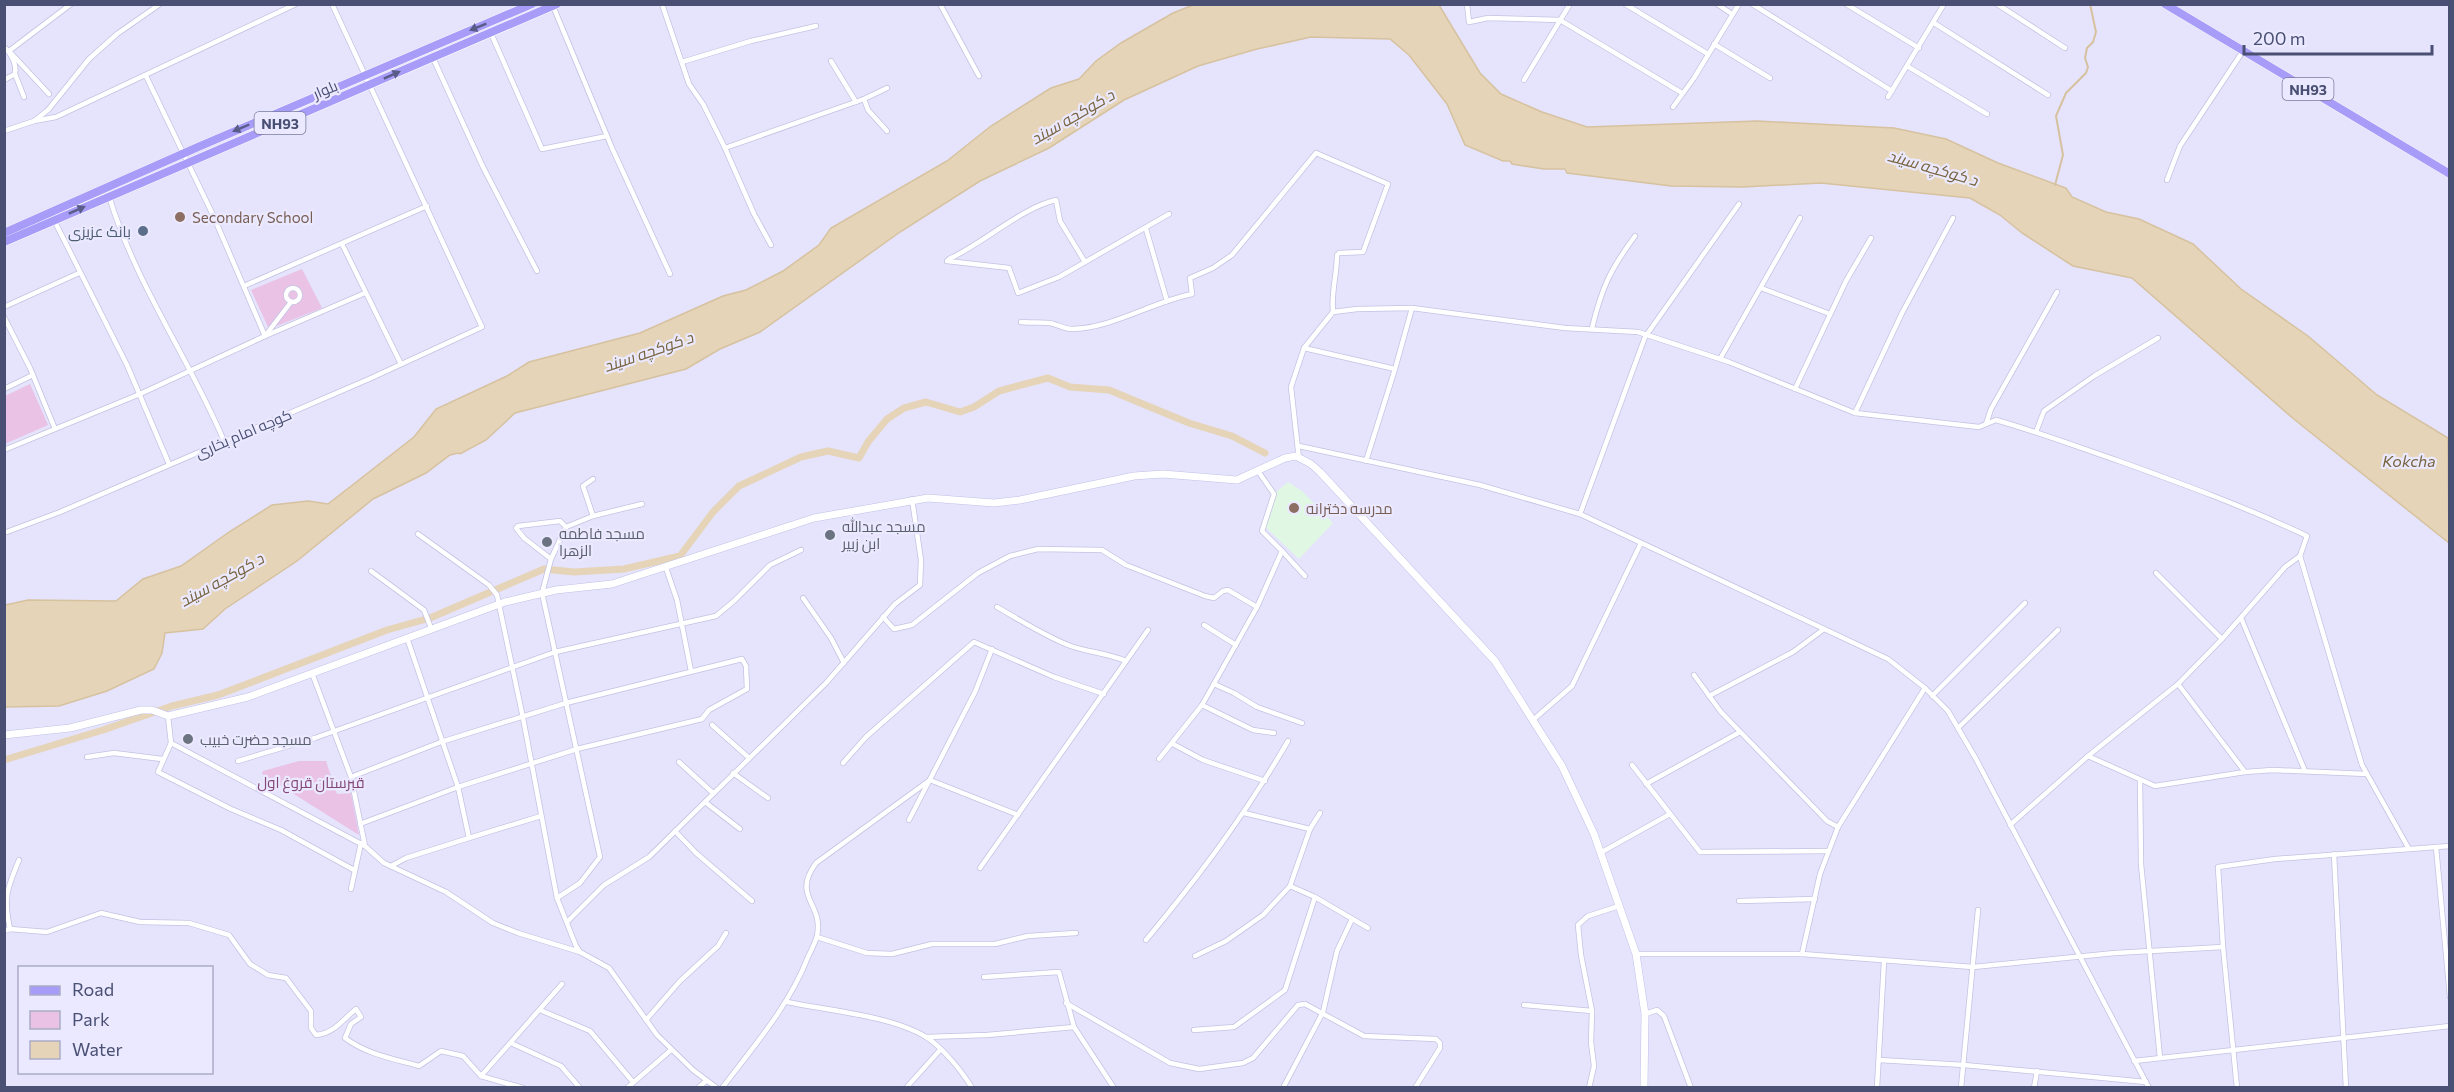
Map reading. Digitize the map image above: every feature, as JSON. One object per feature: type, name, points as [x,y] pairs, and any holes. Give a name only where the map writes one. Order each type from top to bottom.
[{"type":"main road","name":"بلوار","points":[[4,242],[26,228],[183,153],[532,4]]},
{"type":"main road","name":"NH93","points":[[2165,4],[2450,174]]},
{"type":"main road","name":"بلوار","points":[[4,233],[54,220],[555,5]]},
{"type":"street","points":[[7,49],[71,4]]},
{"type":"street","points":[[4,131],[34,121],[56,117],[296,4]]},
{"type":"street","points":[[244,286],[427,206],[332,4]]},
{"type":"street","points":[[662,4],[689,84],[703,105],[725,148],[754,214],[771,245]]},
{"type":"street","points":[[940,4],[979,76]]},
{"type":"street","points":[[1467,4],[1469,22],[1488,18],[1560,20],[1682,93]]},
{"type":"street","points":[[1524,80],[1570,4]]},
{"type":"street","points":[[1625,4],[1708,54]]},
{"type":"street","points":[[1717,4],[1732,14]]},
{"type":"street","points":[[1673,107],[1739,4]]},
{"type":"street","points":[[1752,4],[1892,91]]},
{"type":"street","points":[[1846,4],[1919,48]]},
{"type":"street","points":[[1888,97],[1944,4]]},
{"type":"street","points":[[1997,4],[2065,48]]},
{"type":"street","points":[[34,121],[48,110],[89,59],[117,34],[158,5]]},
{"type":"street","points":[[555,5],[607,136],[670,274]]},
{"type":"street","points":[[1934,23],[2048,95]]},
{"type":"street","points":[[682,62],[750,41],[816,26]]},
{"type":"street","points":[[490,31],[542,149],[607,136]]},
{"type":"street","points":[[1714,44],[1770,78]]},
{"type":"street","points":[[7,49],[16,67],[15,74],[24,97]]},
{"type":"street","points":[[7,49],[49,94]]},
{"type":"street","points":[[2167,180],[2180,146],[2243,51]]},
{"type":"street","points":[[432,57],[483,167],[537,271]]},
{"type":"street","points":[[831,61],[856,102]]},
{"type":"street","points":[[1907,66],[1987,114]]},
{"type":"street","points":[[4,80],[15,74]]},
{"type":"street","points":[[146,76],[188,162],[265,336]]},
{"type":"street","points":[[725,148],[856,102],[887,88]]},
{"type":"street","points":[[864,99],[868,110],[887,131]]},
{"type":"street","points":[[1021,322],[1050,323],[1070,330],[1115,320],[1192,294],[1190,278],[1213,268],[1232,255],[1316,153],[1388,184],[1363,252],[1337,255],[1337,274],[1333,280],[1333,312],[1304,348],[1291,387],[1299,459]]},
{"type":"street","points":[[109,196],[120,230],[156,308],[224,441]]},
{"type":"street","points":[[1085,262],[1060,221],[1056,200],[1046,202],[947,261],[1009,268],[1018,293],[1059,277],[1169,214]]},
{"type":"street","points":[[1580,514],[1645,337],[1739,204]]},
{"type":"street","name":"کوچه امام بخاری","points":[[4,533],[224,441],[481,328],[483,325],[427,206]]},
{"type":"street","points":[[1720,359],[1800,218]]},
{"type":"street","points":[[1855,413],[1902,313],[1953,218]]},
{"type":"street","points":[[54,220],[140,394],[169,464]]},
{"type":"street","points":[[1146,229],[1167,301]]},
{"type":"street","points":[[1592,328],[1601,292],[1614,265],[1635,236]]},
{"type":"street","points":[[1795,389],[1830,314],[1871,238]]},
{"type":"street","points":[[342,244],[401,364]]},
{"type":"street","points":[[4,307],[79,273]]},
{"type":"street","points":[[1761,288],[1830,314]]},
{"type":"street","points":[[1986,424],[1991,409],[2057,292]]},
{"type":"street","points":[[4,450],[140,394],[365,293]]},
{"type":"street","points":[[265,336],[291,302]]},
{"type":"street","points":[[1333,312],[1412,308],[1565,328],[1638,332],[1645,337],[1720,359],[1855,413],[1979,427],[1996,420],[2036,432],[2250,510],[2307,536],[2300,556],[2285,567],[2222,639],[2178,684],[2088,756],[2010,825]]},
{"type":"street","points":[[1366,461],[1412,308]]},
{"type":"street","points":[[4,317],[33,375],[55,429]]},
{"type":"street","points":[[2036,432],[2044,411],[2094,376],[2158,338]]},
{"type":"street","points":[[1304,348],[1395,369]]},
{"type":"street","points":[[4,389],[33,375]]},
{"type":"street","points":[[1299,446],[1480,485],[1580,514],[1888,659],[1948,711],[2081,957],[2147,1085]]},
{"type":"street","points":[[4,735],[70,728],[112,720],[141,710],[152,710],[168,716],[248,697],[407,638],[430,624],[542,592],[612,584],[791,525],[912,499],[994,503],[1020,500],[1134,476],[1163,474],[1226,481],[1237,480],[1285,458],[1296,456],[1320,472],[1495,661],[1562,766],[1600,852],[1636,954],[1645,1014],[1644,1088]]},
{"type":"street","points":[[1258,471],[1274,494],[1262,531],[1305,576]]},
{"type":"street","points":[[593,479],[583,486],[593,516]]},
{"type":"street","points":[[567,922],[604,885],[649,857],[844,663],[883,617],[920,585],[921,560],[912,499]]},
{"type":"street","points":[[557,898],[580,883],[600,857],[542,592],[551,559],[566,527],[593,516],[642,504]]},
{"type":"street","points":[[551,559],[524,538],[516,528],[560,521],[566,527]]},
{"type":"street","points":[[418,534],[489,585],[497,595],[557,898],[580,952]]},
{"type":"street","points":[[1533,720],[1572,686],[1641,543]]},
{"type":"street","points":[[883,617],[894,629],[912,625],[978,573],[1010,556],[1038,549],[1102,550],[1126,565],[1205,596],[1214,598],[1228,590],[1257,607]]},
{"type":"street","points":[[238,761],[333,731],[555,652],[716,616],[770,565],[801,550]]},
{"type":"street","points":[[1159,759],[1202,705],[1257,607],[1282,551]]},
{"type":"street","points":[[2300,556],[2362,765],[2409,849]]},
{"type":"street","points":[[666,568],[682,624],[691,671]]},
{"type":"street","points":[[371,570],[424,610],[430,624]]},
{"type":"street","points":[[2156,573],[2222,639]]},
{"type":"street","points":[[803,598],[831,638],[844,663]]},
{"type":"street","points":[[1932,696],[2025,603]]},
{"type":"street","points":[[997,607],[1070,646],[1107,653],[1126,661]]},
{"type":"street","points":[[2241,618],[2305,771]]},
{"type":"street","points":[[1204,626],[1236,645]]},
{"type":"street","points":[[1709,696],[1793,652],[1824,629]]},
{"type":"street","points":[[980,868],[1148,630]]},
{"type":"street","points":[[1958,728],[2058,630]]},
{"type":"street","points":[[407,638],[458,787],[469,838]]},
{"type":"street","points":[[843,763],[866,737],[971,644],[978,643],[1054,676],[1104,694]]},
{"type":"street","points":[[909,820],[975,692],[992,649]]},
{"type":"street","points":[[351,777],[441,742],[566,703],[742,659],[746,666],[747,689],[709,710],[702,719],[578,749],[531,766],[458,787],[360,824]]},
{"type":"street","points":[[312,673],[351,777],[360,824],[363,844],[354,870],[351,889]]},
{"type":"street","points":[[1694,675],[1740,732],[1827,821],[1838,827]]},
{"type":"street","points":[[1214,684],[1257,707],[1302,723]]},
{"type":"street","points":[[2178,684],[2245,772]]},
{"type":"street","points":[[1802,954],[1828,851],[1838,827],[1924,688]]},
{"type":"street","points":[[1202,705],[1253,730],[1274,733]]},
{"type":"street","points":[[168,716],[171,743],[158,769],[161,774],[231,809],[281,830],[354,870]]},
{"type":"street","points":[[712,725],[748,757]]},
{"type":"street","points":[[1646,784],[1740,732]]},
{"type":"street","points":[[1146,940],[1202,872],[1244,813],[1288,741]]},
{"type":"street","points":[[171,743],[363,844],[384,863],[446,892],[494,923],[518,933],[580,952],[609,968],[646,1020],[671,1050],[717,1088]]},
{"type":"street","points":[[1173,744],[1203,760],[1265,781]]},
{"type":"street","points":[[87,757],[114,753],[162,759]]},
{"type":"street","points":[[2088,756],[2155,786],[2272,770],[2367,774]]},
{"type":"street","points":[[679,762],[713,793]]},
{"type":"street","points":[[1632,765],[1700,852],[1828,851]]},
{"type":"street","points":[[733,773],[768,798]]},
{"type":"street","points":[[930,780],[1018,815]]},
{"type":"street","points":[[722,1088],[787,1002],[817,937],[818,924],[806,889],[806,876],[816,863],[930,780]]},
{"type":"street","points":[[2140,781],[2141,864],[2160,1058]]},
{"type":"street","points":[[705,802],[740,829]]},
{"type":"street","points":[[1244,813],[1310,829]]},
{"type":"street","points":[[1195,956],[1226,941],[1263,915],[1290,886],[1310,829],[1320,813]]},
{"type":"street","points":[[1600,852],[1670,814]]},
{"type":"street","points":[[391,866],[405,858],[541,816]]},
{"type":"street","points":[[675,831],[696,853],[752,901]]},
{"type":"street","points":[[2237,1088],[2223,947],[2218,867],[2334,854],[2450,846]]},
{"type":"street","points":[[2436,847],[2450,998]]},
{"type":"street","points":[[2334,854],[2346,1088]]},
{"type":"street","points":[[19,860],[5,897],[7,930],[47,932],[101,914],[140,922],[189,923],[229,935],[250,964],[268,975],[286,978],[310,1011],[311,1028],[316,1035],[326,1034],[338,1027],[356,1009],[361,1017],[351,1024],[345,1038],[352,1044],[419,1066],[441,1051],[463,1056],[481,1076],[523,1088]]},
{"type":"street","points":[[1290,886],[1315,897],[1368,928]]},
{"type":"street","points":[[1194,1030],[1234,1027],[1285,990],[1315,897]]},
{"type":"street","points":[[1739,901],[1815,899]]},
{"type":"street","points":[[1589,1088],[1594,1066],[1591,1042],[1592,1011],[1581,955],[1578,925],[1588,916],[1619,906]]},
{"type":"street","points":[[1961,1088],[1978,910]]},
{"type":"street","points":[[1283,1088],[1323,1012],[1337,951],[1352,919]]},
{"type":"street","points":[[646,1020],[680,981],[718,946],[726,933]]},
{"type":"street","points":[[817,937],[867,953],[892,954],[933,944],[995,944],[1028,936],[1076,933]]},
{"type":"street","points":[[1636,954],[1652,952],[1802,954],[1973,967],[2115,953],[2223,947]]},
{"type":"street","points":[[1877,1088],[1884,961]]},
{"type":"street","points":[[984,977],[1059,972],[1074,1028],[1114,1088]]},
{"type":"street","points":[[481,1076],[562,984]]},
{"type":"street","points":[[787,1002],[889,1022],[926,1037],[962,1072],[972,1088]]},
{"type":"street","points":[[1066,1003],[1170,1063],[1199,1069],[1243,1063],[1253,1058],[1301,1004],[1323,1012],[1364,1036],[1436,1039],[1440,1043],[1440,1048],[1415,1088]]},
{"type":"street","points":[[1524,1005],[1592,1011]]},
{"type":"street","points":[[540,1010],[590,1031],[633,1082]]},
{"type":"street","points":[[1645,1014],[1657,1010],[1665,1016],[1691,1088]]},
{"type":"street","points":[[2134,1061],[2450,1026]]},
{"type":"street","points":[[926,1037],[1074,1028]]},
{"type":"street","points":[[511,1042],[561,1066],[580,1088]]},
{"type":"street","points":[[627,1088],[671,1050]]},
{"type":"street","points":[[906,1088],[940,1050]]},
{"type":"street","points":[[1879,1060],[2037,1071],[2147,1085]]},
{"type":"street","points":[[2034,1088],[2037,1071]]},
{"type":"street","points":[[698,1088],[706,1081]]},
{"type":"shaded area","name":"مدرسه دخترانه","points":[[1288,482],[1302,491],[1333,523],[1299,559],[1263,525],[1275,493]]},
{"type":"green space","points":[[302,269],[322,308],[269,329],[251,290]]},
{"type":"green space","points":[[30,384],[48,425],[5,444],[5,396]]},
{"type":"green space","name":"قبرستان قروغ اول","points":[[299,761],[326,761],[337,794],[351,793],[359,835],[262,774],[263,771]]},
{"type":"water","name":"Kokcha","points":[[1193,5],[1439,5],[1480,73],[1501,94],[1542,112],[1587,127],[1757,121],[1894,128],[1946,139],[1998,163],[2066,188],[2072,197],[2106,212],[2139,219],[2193,244],[2241,289],[2308,336],[2377,395],[2448,438],[2449,543],[2295,420],[2132,278],[2073,266],[2022,233],[2000,215],[1970,198],[1821,183],[1743,187],[1671,186],[1567,173],[1565,169],[1544,169],[1512,164],[1510,161],[1503,161],[1465,145],[1447,104],[1409,55],[1390,39],[1311,37],[1257,49],[1198,66],[1124,100],[1049,148],[980,181],[900,232],[760,332],[720,349],[686,369],[515,413],[486,440],[460,454],[450,455],[426,473],[373,499],[297,561],[225,609],[203,629],[165,633],[162,653],[154,669],[107,691],[59,706],[5,707],[5,605],[28,600],[116,601],[143,579],[181,566],[272,505],[308,501],[328,504],[414,437],[436,409],[507,376],[529,362],[640,333],[723,296],[746,290],[783,271],[819,245],[831,228],[947,161],[991,126],[1051,88],[1079,79],[1096,61],[1121,43],[1173,13]]},
{"type":"waterway","points":[[2055,185],[2063,155],[2056,116],[2066,93],[2086,73],[2088,67],[2085,58],[2087,48],[2093,42],[2096,32],[2090,4]]},
{"type":"waterway","points":[[4,760],[172,706],[218,695],[387,630],[430,618],[544,569],[574,572],[624,569],[680,556],[713,512],[739,486],[801,457],[828,451],[859,458],[868,442],[887,419],[904,408],[926,402],[960,412],[974,407],[999,391],[1048,378],[1070,387],[1109,390],[1189,423],[1232,436],[1265,453]]},
{"type":"place","name":"Secondary School","points":[[180,217]]},
{"type":"place","name":"بانک عزیزی","points":[[143,231]]},
{"type":"place","name":"مدرسه دخترانه","points":[[1294,508]]},
{"type":"place","name":"مسجد عبدالله ابن زبیر","points":[[830,535]]},
{"type":"place","name":"مسجد فاطمه الزهرا","points":[[547,542]]},
{"type":"place","name":"مسجد حضرت خبیب","points":[[188,739]]},
{"type":"water label","name":"د کوکچه سیند","points":[[1072,116]]},
{"type":"water label","name":"د کوکچه سیند","points":[[1933,167]]},
{"type":"water label","name":"د کوکچه سیند","points":[[648,351]]},
{"type":"water label","name":"د کوکچه سیند","points":[[221,579]]}]
